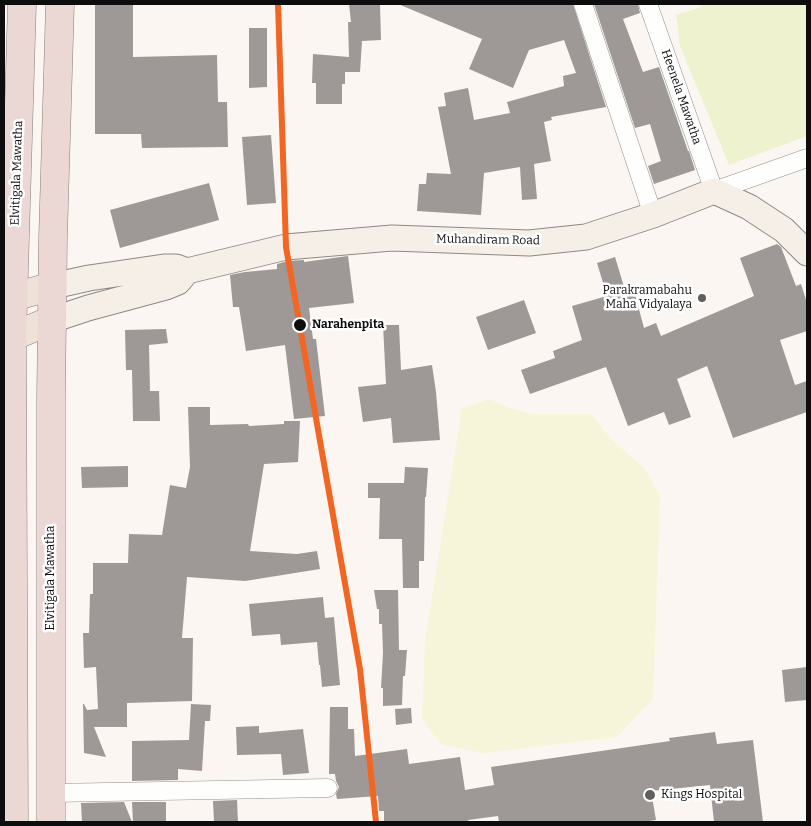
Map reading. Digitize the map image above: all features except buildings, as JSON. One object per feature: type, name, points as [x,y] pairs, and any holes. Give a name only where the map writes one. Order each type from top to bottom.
[{"type":"highway","name":"Elvitigala Mawatha","points":[[14,822],[8,339],[22,4]]},
{"type":"highway","name":"Elvitigala Mawatha","points":[[51,822],[51,397],[60,4]]},
{"type":"main road","points":[[10,298],[53,286]]},
{"type":"main road","points":[[8,339],[52,320]]},
{"type":"street","points":[[583,4],[653,215]]},
{"type":"street","name":"Heenela Mawatha","points":[[648,4],[714,191]]},
{"type":"street","name":"Muhandiram Road","points":[[53,286],[89,278],[164,267],[176,267],[188,271],[286,247],[392,238],[529,243],[586,237],[653,215],[807,158]]},
{"type":"street","points":[[714,191],[749,207],[784,230],[807,253]]},
{"type":"street","name":"Muhandiram Road","points":[[52,320],[88,308],[166,287],[178,282],[188,271]]},
{"type":"street","points":[[51,793],[328,788]]},
{"type":"green space","points":[[700,4],[807,4],[807,136],[729,165],[680,46],[676,15],[701,7]]},
{"type":"shaded area","points":[[490,399],[509,408],[533,414],[591,414],[612,440],[644,468],[660,495],[653,699],[617,737],[483,753],[442,745],[422,719],[425,641],[462,408]]},
{"type":"transit line","points":[[278,4],[286,247],[360,669],[376,822]]},
{"type":"place","name":"Parakramabahu Maha Vidyalaya","points":[[702,298]]},
{"type":"place","name":"Narahenpita","points":[[300,325]]},
{"type":"place","name":"Kings Hospital","points":[[650,795]]}]
